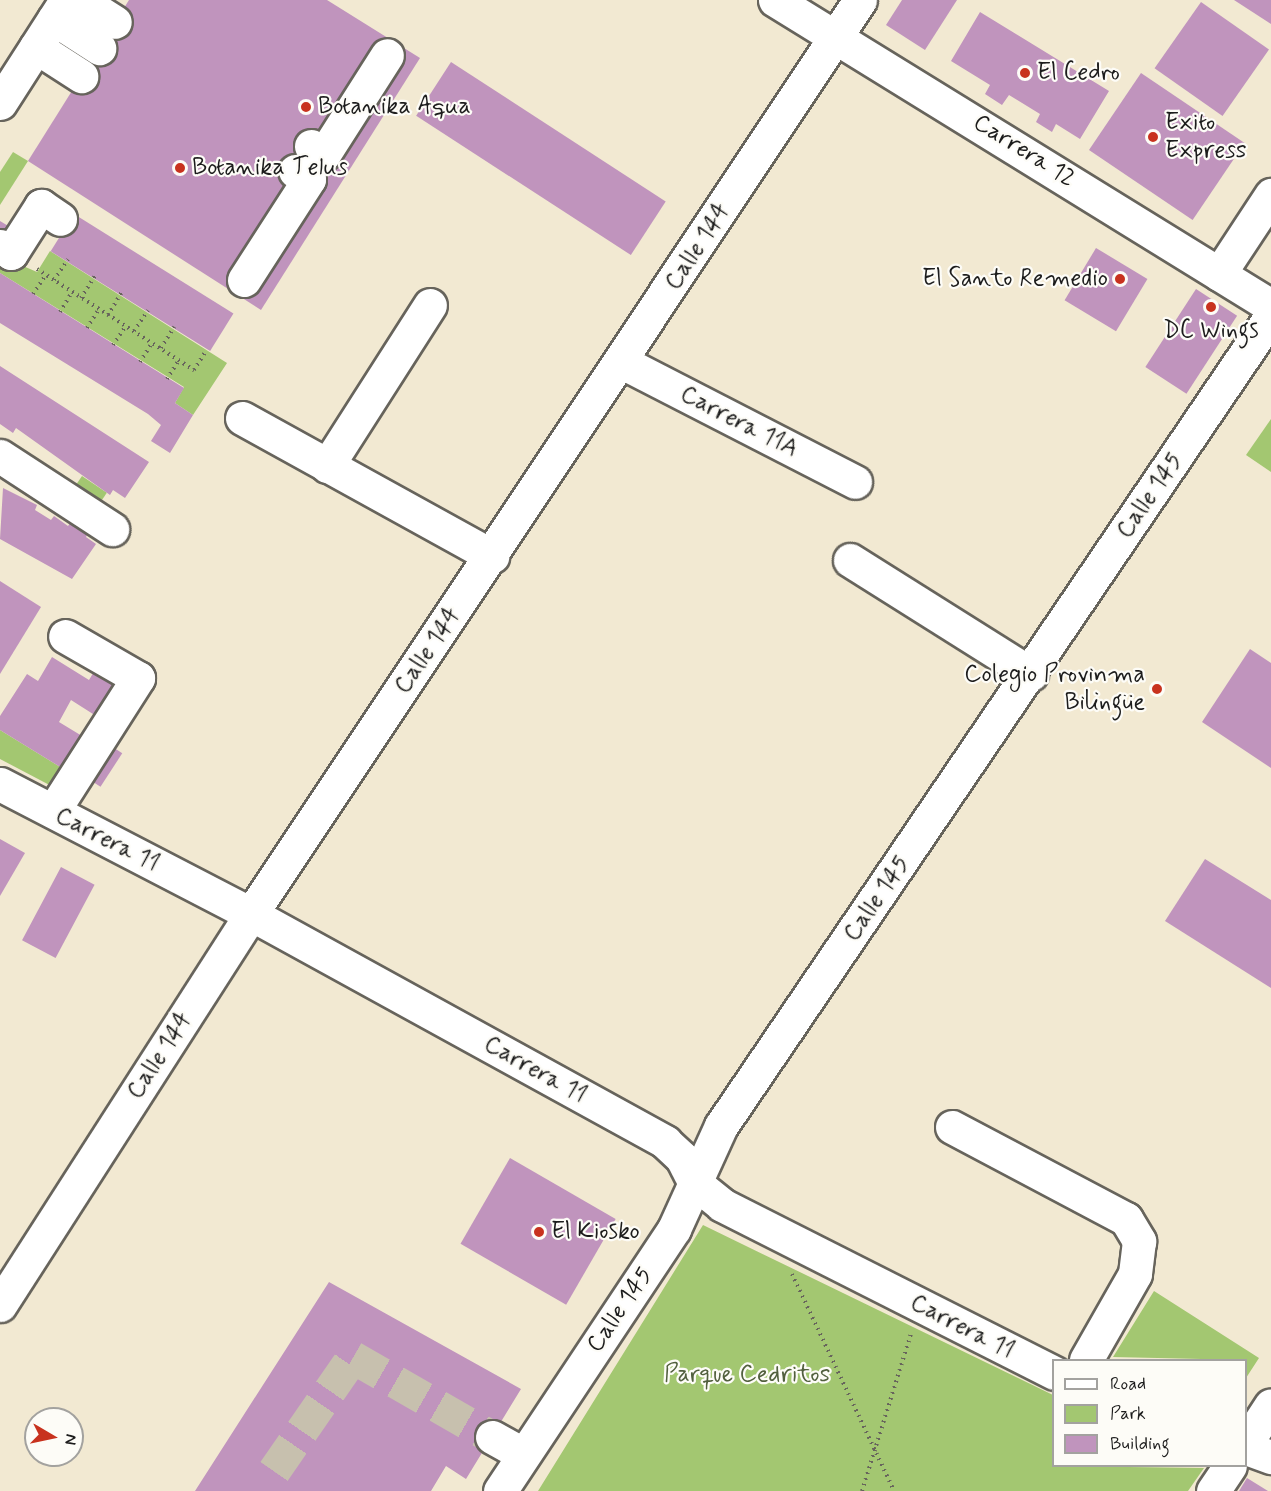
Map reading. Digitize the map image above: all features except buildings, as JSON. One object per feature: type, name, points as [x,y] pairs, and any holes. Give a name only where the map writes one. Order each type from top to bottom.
[{"type":"street","points":[[0,103],[60,9],[107,35],[80,0]]},
{"type":"street","name":"Carrera 12","points":[[775,0],[1271,306]]},
{"type":"street","name":"Calle 144","points":[[0,1305],[251,914],[622,362],[860,0]]},
{"type":"street","points":[[36,47],[81,76]]},
{"type":"street","points":[[244,280],[309,179],[303,158],[324,154],[387,55]]},
{"type":"street","points":[[1220,274],[1271,195]]},
{"type":"street","points":[[6,249],[40,206]]},
{"type":"street","points":[[327,466],[430,305]]},
{"type":"street","name":"Calle 145","points":[[500,1491],[674,1228],[722,1126],[1031,674],[1271,316]]},
{"type":"street","name":"Carrera 11A","points":[[622,362],[855,482]]},
{"type":"street","points":[[242,418],[492,556]]},
{"type":"street","points":[[0,456],[112,529]]},
{"type":"street","points":[[850,560],[1031,674]]},
{"type":"street","points":[[53,812],[145,682],[65,636]]},
{"type":"street","name":"Carrera 11","points":[[0,784],[251,914],[665,1142],[682,1158],[694,1182],[722,1206],[1052,1372]]},
{"type":"street","points":[[952,1126],[1126,1219],[1139,1241],[1136,1274],[1087,1359]]},
{"type":"street","points":[[1247,1440],[1271,1405]]},
{"type":"street","points":[[492,1437],[524,1454]]},
{"type":"street","points":[[1247,1449],[1271,1457]]},
{"type":"street","points":[[1213,1491],[1229,1467]]},
{"type":"path","points":[[6,249],[194,370],[206,351]]},
{"type":"path","points":[[54,280],[68,259]]},
{"type":"path","points":[[33,294],[46,275]]},
{"type":"path","points":[[81,298],[95,276]]},
{"type":"path","points":[[60,312],[72,292]]},
{"type":"path","points":[[108,315],[121,293]]},
{"type":"path","points":[[87,328],[99,309]]},
{"type":"path","points":[[134,332],[148,310]]},
{"type":"path","points":[[113,345],[126,326]]},
{"type":"path","points":[[161,348],[174,327]]},
{"type":"path","points":[[140,362],[152,343]]},
{"type":"path","points":[[166,379],[179,360]]},
{"type":"path","points":[[771,1230],[894,1491]]},
{"type":"path","points":[[862,1491],[920,1306]]},
{"type":"green space","points":[[13,152],[28,161],[0,205],[0,172]]},
{"type":"green space","points":[[50,251],[227,363],[193,415],[175,403],[184,387],[0,273],[0,256],[37,272]]},
{"type":"green space","points":[[1271,419],[1271,472],[1246,455]]},
{"type":"green space","points":[[82,476],[107,493],[97,507],[72,490]]},
{"type":"green space","points":[[0,730],[70,773],[59,790],[0,759]]},
{"type":"green space","name":"Parque Cedritos","points":[[703,1225],[1052,1395],[1052,1467],[1204,1468],[1188,1491],[538,1491]]},
{"type":"green space","points":[[1154,1291],[1259,1358],[1247,1376],[1247,1359],[1113,1357]]},
{"type":"tunnel","points":[[274,1471],[353,1357],[492,1437]]},
{"type":"place","name":"El Cedro","points":[[1025,73]]},
{"type":"place","name":"Botanika Aqua","points":[[306,107]]},
{"type":"place","name":"Exito Express","points":[[1153,137]]},
{"type":"place","name":"Botanika Telus","points":[[180,168]]},
{"type":"place","name":"El Santo Remedio","points":[[1120,279]]},
{"type":"place","name":"DC Wings","points":[[1211,307]]},
{"type":"place","name":"Colegio Provinma Bilingüe","points":[[1157,689]]},
{"type":"place","name":"El Kiosko","points":[[539,1232]]}]
